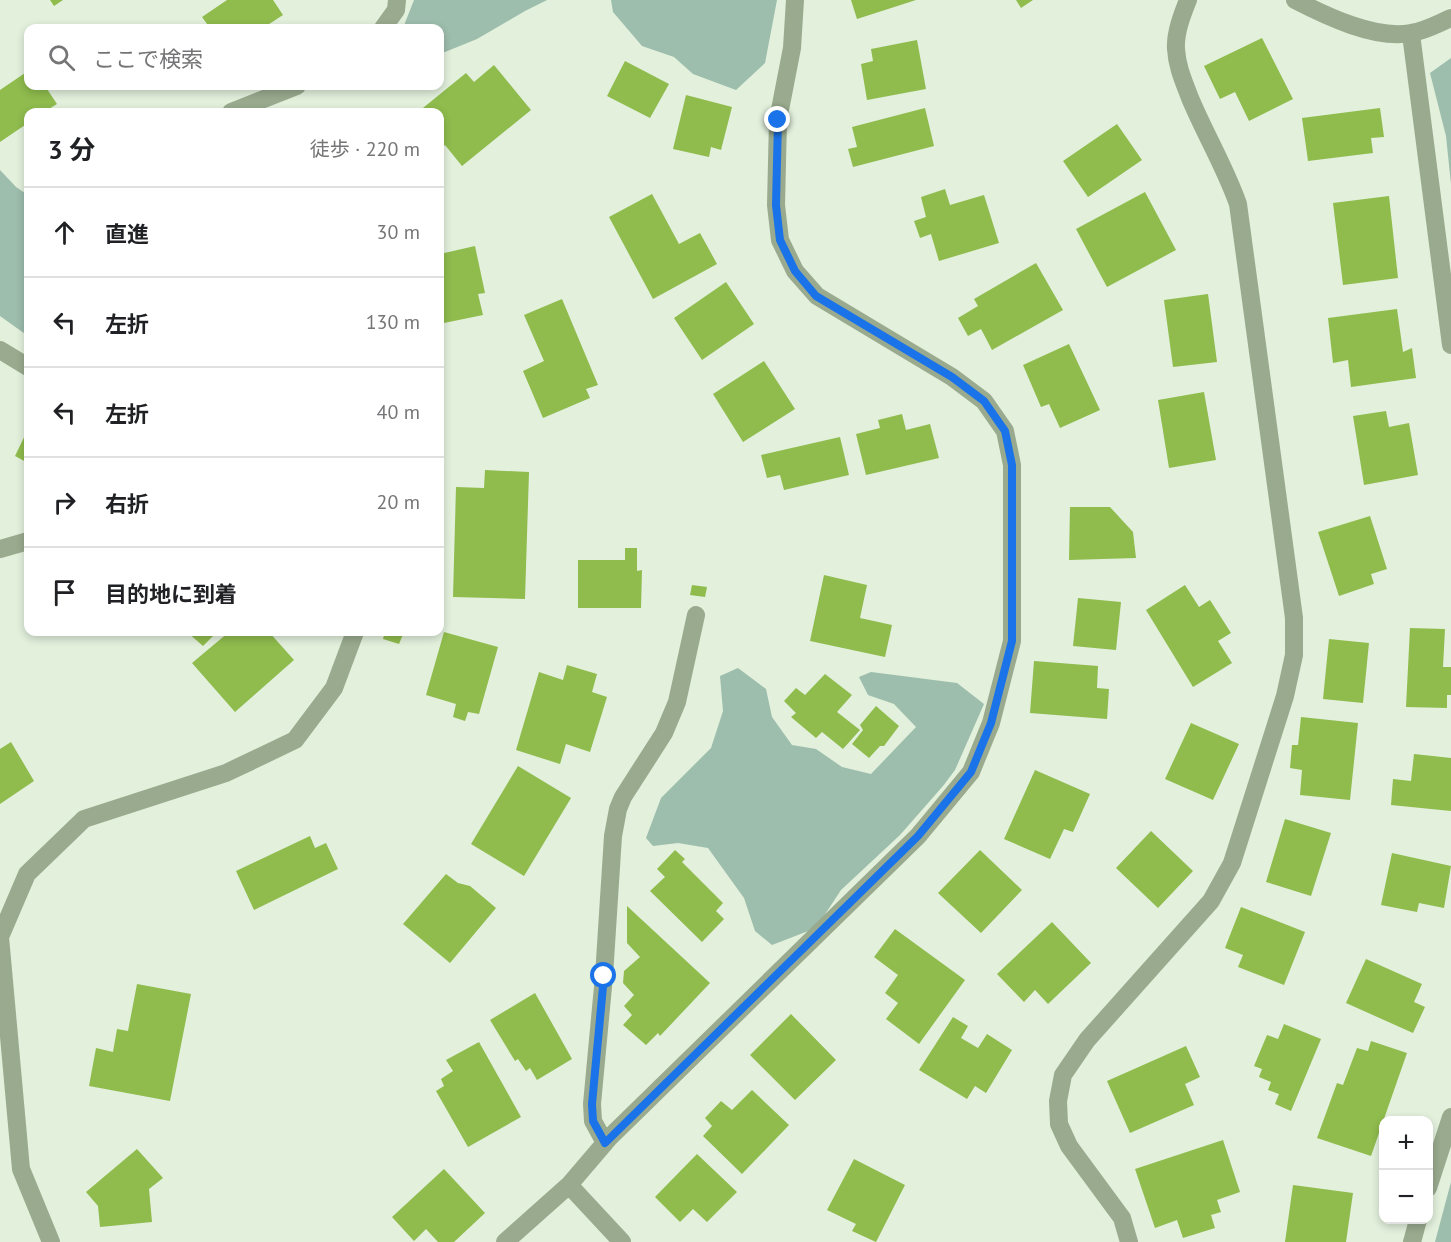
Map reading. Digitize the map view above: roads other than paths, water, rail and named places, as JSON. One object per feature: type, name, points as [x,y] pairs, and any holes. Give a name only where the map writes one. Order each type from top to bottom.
[{"type":"street","points":[[386,24],[396,10],[397,0]]},
{"type":"street","points":[[505,1242],[569,1185],[605,1143],[918,836],[971,772],[991,723],[1012,641],[1012,465],[1005,431],[984,401],[952,377],[816,296],[795,271],[780,240],[776,205],[778,120],[792,48],[795,0]]},
{"type":"street","points":[[1130,1242],[1122,1218],[1069,1146],[1059,1124],[1058,1101],[1064,1075],[1087,1040],[1211,901],[1232,863],[1285,696],[1294,655],[1294,618],[1238,204],[1231,183],[1200,123],[1179,70],[1176,47],[1181,20],[1188,0]]},
{"type":"street","points":[[1295,0],[1325,15],[1376,32],[1411,34],[1451,16],[1446,0]]},
{"type":"street","points":[[1411,34],[1451,345]]},
{"type":"street","points":[[241,108],[287,90]]},
{"type":"street","points":[[0,350],[24,365]]},
{"type":"street","points":[[0,549],[24,541]]},
{"type":"street","points":[[605,1143],[593,1121],[592,1104],[604,976],[613,836],[618,809],[623,797],[664,733],[676,702],[696,615]]},
{"type":"street","points":[[51,1242],[21,1169],[0,937],[27,874],[84,819],[226,773],[296,740],[334,688],[354,636]]},
{"type":"street","points":[[1433,1173],[1451,1117]]},
{"type":"street","points":[[569,1185],[622,1242]]},
{"type":"street","points":[[1412,1242],[1417,1224]]}]
